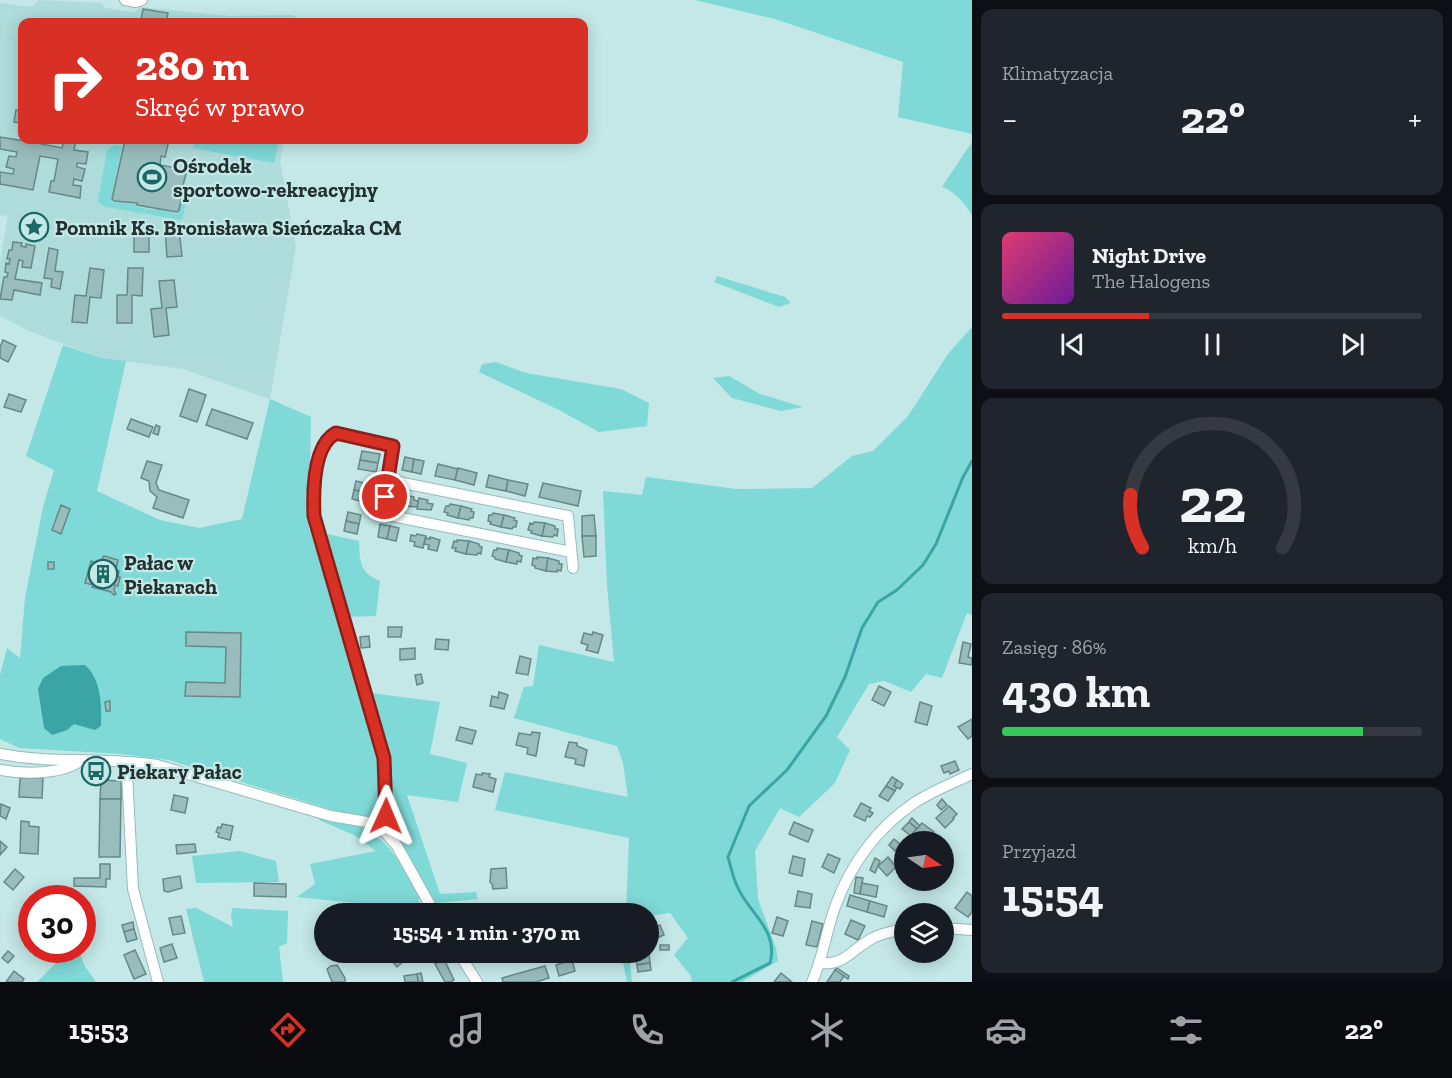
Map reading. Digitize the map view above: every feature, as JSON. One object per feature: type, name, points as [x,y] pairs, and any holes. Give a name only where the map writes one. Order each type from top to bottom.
[{"type":"street","points":[[125,0],[136,2],[142,0]]},
{"type":"street","points":[[385,832],[387,800],[384,758],[314,516],[313,488],[323,444],[336,433],[393,446],[382,514],[571,552]]},
{"type":"street","points":[[388,480],[568,516],[573,568]]},
{"type":"street","points":[[0,754],[33,759],[142,763],[180,770],[297,806],[367,822],[385,832],[397,846],[429,903]]},
{"type":"street","points":[[0,770],[59,771],[70,768],[80,761]]},
{"type":"street","points":[[124,762],[127,773],[133,889],[158,982]]},
{"type":"street","points":[[812,982],[834,909],[856,862],[884,826],[914,803],[972,774]]},
{"type":"street","points":[[954,929],[972,930]]},
{"type":"street","points":[[819,963],[829,964],[842,961],[874,937],[894,932]]},
{"type":"street","points":[[465,963],[477,982]]},
{"type":"shaded area","points":[[39,0],[102,3],[105,8],[135,12],[140,7],[230,16],[292,15],[297,18],[18,18],[18,144],[283,144],[280,161],[296,247],[270,399],[183,369],[102,358],[29,331],[0,316],[0,263],[8,215],[0,216],[0,3],[31,7]]},
{"type":"shaded area","points":[[695,0],[972,0],[972,134],[898,117],[903,62],[775,19]]},
{"type":"shaded area","points":[[972,142],[972,215],[963,202],[942,187]]},
{"type":"shaded area","points":[[194,144],[278,144],[274,163],[193,148]]},
{"type":"shaded area","points":[[114,145],[122,146],[111,202],[136,204],[136,207],[155,210],[156,208],[177,214],[186,188],[189,189],[181,220],[106,207],[98,202],[107,150]]},
{"type":"shaded area","points":[[717,276],[785,297],[791,303],[779,307],[714,282]]},
{"type":"shaded area","points":[[972,327],[972,615],[967,613],[942,678],[926,674],[911,692],[884,681],[869,684],[837,737],[850,750],[835,783],[799,817],[780,808],[755,851],[758,899],[776,948],[778,961],[742,982],[692,982],[691,976],[674,955],[688,938],[670,913],[659,914],[659,903],[626,903],[629,838],[495,810],[505,772],[628,797],[623,763],[617,746],[514,718],[524,687],[533,686],[539,645],[614,662],[607,585],[603,491],[642,495],[646,477],[736,489],[812,488],[852,456],[873,451],[908,416],[948,354]]},
{"type":"shaded area","points":[[63,345],[102,358],[126,361],[97,491],[160,520],[199,528],[242,519],[270,399],[311,417],[309,530],[359,541],[364,570],[380,581],[376,616],[340,617],[381,758],[382,825],[169,760],[121,754],[19,748],[0,739],[0,675],[7,648],[20,658],[25,598],[43,507],[54,470],[26,456]]},
{"type":"shaded area","points":[[496,362],[526,373],[621,389],[649,403],[647,426],[599,432],[479,372],[482,364]]},
{"type":"shaded area","points":[[729,376],[760,394],[803,407],[781,411],[732,398],[713,378]]},
{"type":"shaded area","points":[[85,665],[97,685],[101,701],[101,726],[95,730],[74,724],[67,730],[52,735],[44,728],[38,689],[43,678],[61,666]]},
{"type":"shaded area","points":[[371,693],[440,702],[430,754],[467,763],[458,802],[407,795],[440,894],[476,892],[478,899],[436,903],[390,829],[390,758]]},
{"type":"shaded area","points":[[321,817],[347,822],[362,827],[381,840],[403,868],[421,898],[418,900],[420,903],[356,903],[297,897],[315,884],[310,864],[376,851],[356,836],[319,820]]},
{"type":"shaded area","points":[[240,851],[276,861],[279,882],[196,883],[192,856]]},
{"type":"shaded area","points":[[196,908],[233,927],[232,908],[288,911],[287,943],[279,947],[283,982],[204,982],[186,909]]},
{"type":"shaded area","points":[[56,963],[83,963],[96,982],[37,982]]},
{"type":"shaded area","points":[[623,963],[630,963],[632,982],[627,982]]},
{"type":"building","points":[[143,9],[168,13],[167,18],[141,18]]},
{"type":"building","points":[[16,110],[18,111],[18,122],[14,122]]},
{"type":"building","points":[[0,137],[18,140],[18,144],[41,144],[62,148],[63,144],[75,144],[74,150],[88,152],[86,164],[77,163],[77,167],[85,169],[82,181],[74,179],[73,185],[81,186],[80,198],[49,192],[51,181],[54,181],[58,159],[40,156],[33,190],[0,184],[0,172],[13,174],[14,169],[6,167],[9,156],[16,157],[17,152],[0,149]]},
{"type":"building","name":"Ośrodek sportowo-rekreacyjny","points":[[124,144],[168,144],[165,157],[161,156],[160,165],[187,170],[177,212],[112,199]]},
{"type":"building","points":[[134,225],[149,225],[149,252],[134,252]]},
{"type":"building","points":[[179,229],[182,256],[167,257],[165,230]]},
{"type":"building","points":[[13,242],[22,243],[21,246],[26,247],[26,244],[35,246],[31,268],[22,267],[23,261],[19,260],[15,279],[42,283],[40,295],[14,290],[12,300],[0,299],[4,277],[7,277],[8,273],[5,272],[6,263],[9,264],[10,259],[7,259]]},
{"type":"building","points":[[49,248],[58,250],[55,271],[63,272],[60,289],[51,287],[52,279],[44,278]]},
{"type":"building","points":[[90,268],[104,270],[101,298],[90,297],[87,323],[72,322],[75,295],[86,296]]},
{"type":"building","points":[[128,268],[143,268],[142,296],[132,295],[132,323],[117,323],[117,295],[127,295]]},
{"type":"building","points":[[174,280],[177,307],[166,308],[169,335],[154,337],[151,309],[162,308],[159,281]]},
{"type":"building","points":[[3,340],[16,346],[8,362],[0,358],[0,347]]},
{"type":"building","points":[[189,389],[206,395],[197,422],[180,416]]},
{"type":"building","points":[[9,394],[26,400],[21,412],[4,407]]},
{"type":"building","points":[[212,409],[253,423],[247,439],[206,425]]},
{"type":"building","points":[[131,419],[153,427],[149,437],[127,429]]},
{"type":"building","points":[[156,425],[160,427],[158,435],[153,433]]},
{"type":"building","points":[[362,451],[380,454],[378,463],[360,460]]},
{"type":"building","points":[[405,457],[414,459],[412,472],[402,470]]},
{"type":"building","points":[[414,459],[424,461],[421,474],[412,472]]},
{"type":"building","points":[[360,460],[378,463],[376,472],[358,469]]},
{"type":"building","points":[[147,461],[162,465],[156,483],[159,490],[189,500],[183,518],[153,508],[157,497],[150,491],[149,481],[141,478]]},
{"type":"building","points":[[438,464],[458,469],[455,480],[435,476]]},
{"type":"building","points":[[458,468],[477,473],[474,485],[455,480]]},
{"type":"building","points":[[489,475],[508,480],[506,491],[486,487]]},
{"type":"building","points":[[508,480],[528,484],[525,496],[506,491]]},
{"type":"building","points":[[356,481],[373,485],[371,494],[354,490]]},
{"type":"building","points":[[543,483],[581,491],[578,506],[539,497]]},
{"type":"building","points":[[354,490],[371,494],[369,503],[352,499]]},
{"type":"building","points":[[405,495],[414,497],[414,500],[418,501],[419,498],[417,507],[403,506]]},
{"type":"building","points":[[419,498],[433,504],[431,510],[417,509]]},
{"type":"building","points":[[450,504],[461,506],[458,518],[444,512],[446,506]]},
{"type":"building","points":[[61,505],[70,509],[61,534],[52,530]]},
{"type":"building","points":[[461,506],[472,509],[473,518],[469,520],[458,518]]},
{"type":"building","points":[[348,512],[361,515],[359,524],[346,521]]},
{"type":"building","points":[[493,513],[504,515],[501,527],[490,524],[491,522],[488,521],[489,515]]},
{"type":"building","points":[[504,515],[515,518],[516,527],[512,529],[501,527]]},
{"type":"building","points":[[594,515],[596,536],[582,536],[582,516]]},
{"type":"building","points":[[346,521],[359,524],[357,534],[344,531]]},
{"type":"building","points":[[530,523],[545,523],[542,536],[528,530]]},
{"type":"building","points":[[545,523],[558,529],[557,536],[542,536]]},
{"type":"building","points":[[380,524],[390,526],[387,539],[378,537]]},
{"type":"building","points":[[390,526],[399,528],[396,541],[387,539]]},
{"type":"building","points":[[417,534],[426,536],[423,548],[414,546],[415,542],[410,541],[411,535],[416,536]]},
{"type":"building","points":[[582,536],[596,536],[596,556],[584,557]]},
{"type":"building","points":[[426,537],[440,540],[437,551],[428,549],[429,545],[424,544]]},
{"type":"building","points":[[457,540],[469,541],[466,554],[452,548],[454,541],[457,542]]},
{"type":"building","points":[[469,541],[482,547],[481,554],[466,554]]},
{"type":"building","points":[[497,548],[509,550],[506,562],[492,556]]},
{"type":"building","points":[[509,550],[522,556],[521,562],[517,561],[517,564],[506,562]]},
{"type":"building","name":"Pałac w Piekarach","points":[[104,556],[118,560],[116,569],[120,577],[118,586],[115,585],[116,594],[114,595],[85,583],[91,561],[99,564]]},
{"type":"building","points":[[537,557],[548,558],[546,571],[532,565],[533,558],[537,559]]},
{"type":"building","points":[[548,558],[562,564],[561,571],[546,571]]},
{"type":"building","points":[[48,562],[54,562],[54,569],[48,569]]},
{"type":"building","points":[[388,627],[402,627],[401,637],[388,637]]},
{"type":"building","points":[[186,632],[241,633],[240,697],[185,696],[186,682],[225,683],[226,647],[186,646]]},
{"type":"building","points":[[593,632],[603,635],[598,653],[586,650],[588,645],[581,643],[584,633],[592,635]]},
{"type":"building","points":[[369,636],[370,647],[361,648],[360,637]]},
{"type":"building","points":[[436,639],[449,640],[448,650],[435,649]]},
{"type":"building","points":[[963,642],[971,644],[968,657],[972,658],[972,665],[959,663]]},
{"type":"building","points":[[415,648],[415,659],[400,660],[400,649]]},
{"type":"building","points":[[520,656],[531,659],[528,675],[516,673]]},
{"type":"building","points":[[421,674],[423,683],[417,685],[415,675]]},
{"type":"building","points":[[879,686],[891,692],[884,706],[872,700]]},
{"type":"building","points":[[499,692],[508,695],[504,709],[490,706],[492,696],[498,698]]},
{"type":"building","points":[[110,701],[110,711],[106,711],[105,702]]},
{"type":"building","points":[[920,702],[932,706],[927,725],[915,722]]},
{"type":"building","points":[[972,719],[972,736],[968,739],[958,727]]},
{"type":"building","points":[[460,727],[476,731],[472,744],[456,740]]},
{"type":"building","points":[[532,732],[540,733],[536,756],[527,754],[528,748],[516,745],[519,733],[531,735]]},
{"type":"building","points":[[569,742],[577,743],[577,746],[587,750],[584,766],[575,764],[576,759],[565,757]]},
{"type":"building","points":[[955,761],[959,770],[950,774],[949,771],[944,773],[941,766]]},
{"type":"building","points":[[482,773],[490,774],[489,777],[496,779],[493,792],[473,787],[476,774],[482,775]]},
{"type":"building","points":[[892,777],[897,780],[894,786],[897,787],[895,791],[886,786]]},
{"type":"building","points":[[20,778],[43,778],[42,798],[19,797]]},
{"type":"building","points":[[101,780],[121,781],[121,799],[100,799]]},
{"type":"building","points":[[897,780],[903,784],[900,789],[894,786]]},
{"type":"building","points":[[886,786],[895,791],[888,801],[879,796]]},
{"type":"building","points":[[174,795],[188,798],[185,813],[171,810]]},
{"type":"building","points":[[100,799],[121,799],[120,857],[99,857]]},
{"type":"building","points":[[942,799],[947,805],[941,810],[937,805]]},
{"type":"building","points":[[861,803],[871,808],[869,811],[873,813],[870,817],[867,816],[865,821],[854,816]]},
{"type":"building","points":[[1,804],[10,808],[6,819],[0,816]]},
{"type":"building","points":[[949,806],[957,814],[945,828],[936,818]]},
{"type":"building","points":[[912,818],[920,826],[917,829],[909,822]]},
{"type":"building","points":[[21,821],[29,822],[29,826],[39,827],[38,854],[20,853]]},
{"type":"building","points":[[794,822],[813,830],[808,842],[789,834]]},
{"type":"building","points":[[909,822],[917,829],[905,831],[902,829]]},
{"type":"building","points":[[922,823],[933,831],[915,831]]},
{"type":"building","points":[[222,824],[233,826],[230,840],[218,837],[219,833],[216,832]]},
{"type":"building","points":[[894,839],[894,850],[889,845]]},
{"type":"building","points":[[0,841],[7,847],[0,855]]},
{"type":"building","points":[[195,844],[196,852],[177,854],[176,845]]},
{"type":"building","points":[[828,854],[840,859],[834,873],[822,867]]},
{"type":"building","points":[[793,856],[805,859],[802,876],[789,873]]},
{"type":"building","points":[[888,857],[894,864],[894,869],[887,876],[878,866]]},
{"type":"building","points":[[875,858],[880,861],[875,873],[870,870]]},
{"type":"building","points":[[100,864],[110,864],[110,879],[106,879],[106,887],[74,885],[74,878],[100,878]]},
{"type":"building","points":[[506,868],[507,888],[493,889],[490,882],[491,869]]},
{"type":"building","points":[[15,869],[24,877],[13,890],[4,882]]},
{"type":"building","points":[[180,876],[182,888],[164,891],[163,879]]},
{"type":"building","points":[[856,877],[863,878],[860,894],[854,893]]},
{"type":"building","points":[[254,883],[286,884],[286,897],[254,896]]},
{"type":"building","points":[[862,883],[878,886],[876,897],[860,894]]},
{"type":"building","points":[[798,891],[812,894],[810,908],[795,906]]},
{"type":"building","points":[[967,892],[972,896],[972,912],[968,917],[955,908]]},
{"type":"building","points":[[850,895],[870,901],[867,912],[847,906]]},
{"type":"building","points":[[870,901],[887,906],[884,917],[867,912]]},
{"type":"building","points":[[181,916],[185,933],[173,935],[169,918]]},
{"type":"building","points":[[777,917],[788,921],[783,936],[772,933]]},
{"type":"building","points":[[851,920],[865,926],[858,940],[845,934]]},
{"type":"building","points":[[812,921],[823,924],[817,947],[806,945]]},
{"type":"building","points":[[133,922],[134,929],[124,932],[122,925]]},
{"type":"building","points":[[659,925],[664,935],[659,937]]},
{"type":"building","points":[[134,929],[137,939],[127,942],[124,932]]},
{"type":"building","points":[[172,944],[177,958],[164,962],[160,948]]},
{"type":"building","points":[[660,945],[669,945],[669,950],[660,950]]},
{"type":"building","points":[[135,950],[146,974],[134,979],[124,955]]},
{"type":"building","points":[[8,951],[14,956],[8,963],[2,958]]},
{"type":"building","points":[[446,963],[454,980],[445,982],[435,964]]},
{"type":"building","points":[[573,963],[575,971],[559,976],[556,965]]},
{"type":"building","points":[[650,963],[651,970],[638,972],[637,965]]},
{"type":"building","points":[[337,965],[345,982],[332,982],[327,969]]},
{"type":"building","points":[[545,966],[549,978],[536,982],[503,982],[502,978]]},
{"type":"building","points":[[837,968],[849,976],[848,979],[835,970]]},
{"type":"building","points":[[835,970],[844,976],[840,982],[827,982]]},
{"type":"building","points":[[14,971],[24,979],[22,982],[6,982]]},
{"type":"building","points":[[421,973],[423,982],[418,982],[417,974]]},
{"type":"building","points":[[781,973],[792,982],[774,982]]},
{"type":"building","points":[[417,974],[418,982],[405,982],[404,976]]},
{"type":"waterway","points":[[732,982],[770,963],[772,951],[767,931],[736,884],[728,857],[749,806],[787,770],[826,716],[845,677],[862,628],[878,602],[897,590],[923,565],[936,544],[963,477],[972,461]]},
{"type":"place","name":"Ośrodek sportowo-rekreacyjny","points":[[152,177]]},
{"type":"place","name":"Pomnik Ks. Bronisława Sieńczaka CM","points":[[34,227]]},
{"type":"place","name":"Pałac w Piekarach","points":[[103,574]]},
{"type":"place","name":"Piekary Pałac","points":[[96,771]]},
{"type":"route","points":[[385,497],[393,446],[336,433],[329,437],[323,444],[313,488],[314,516],[384,758],[386,816]]}]
